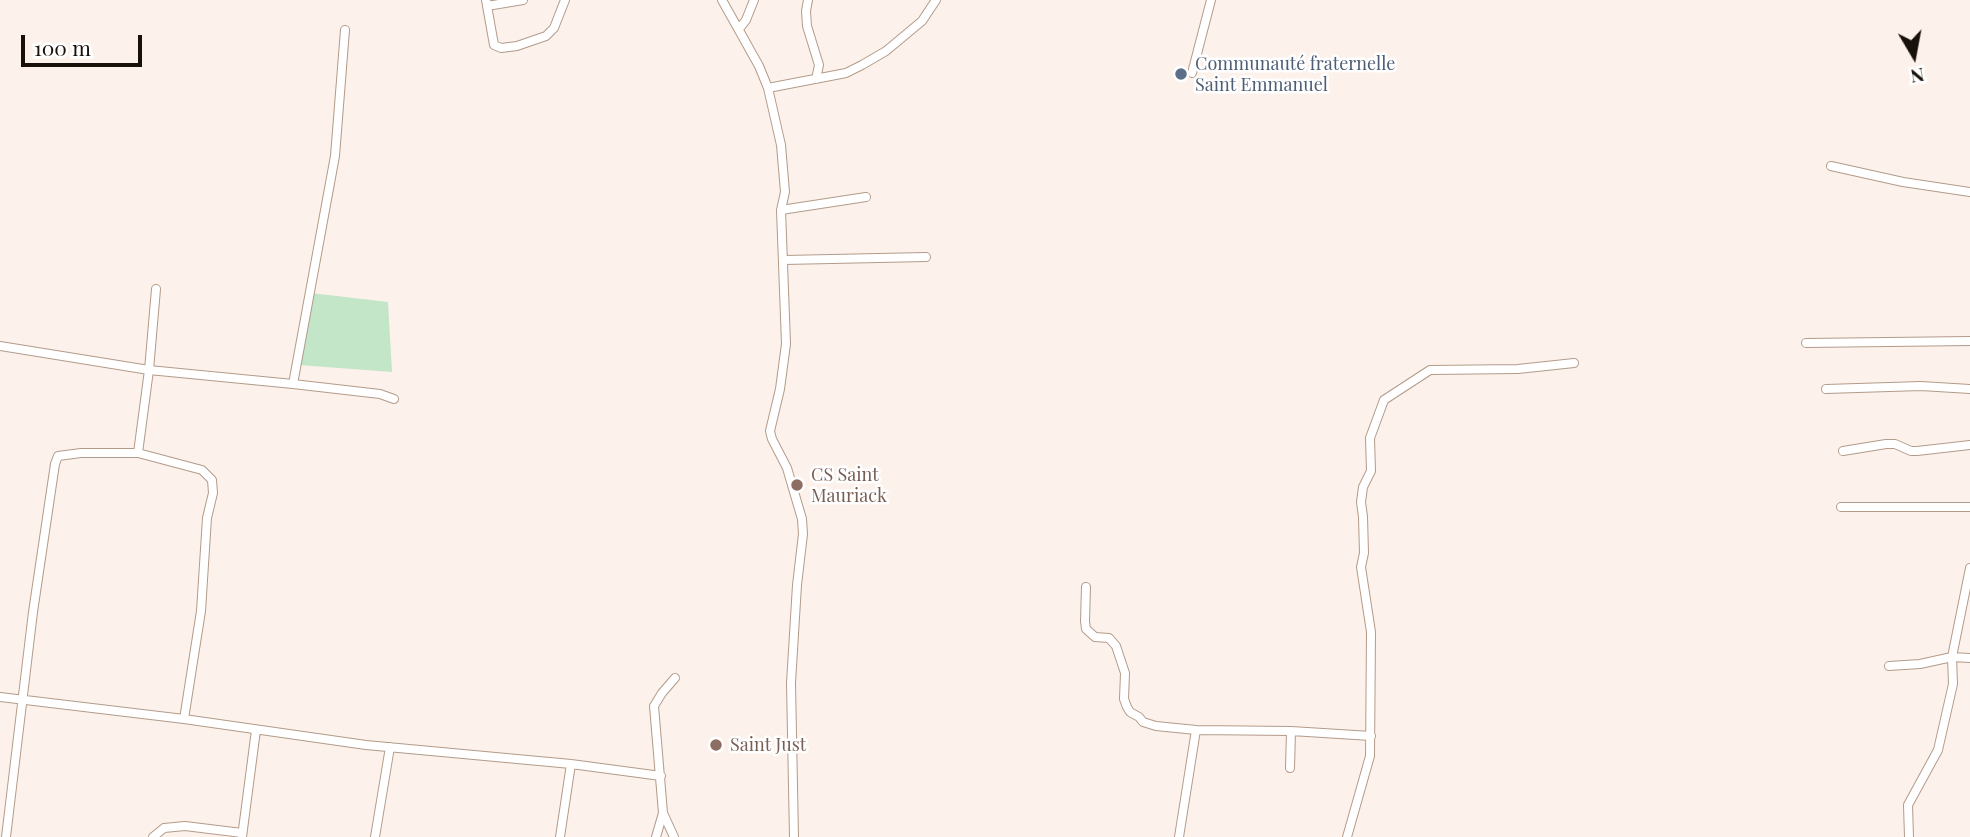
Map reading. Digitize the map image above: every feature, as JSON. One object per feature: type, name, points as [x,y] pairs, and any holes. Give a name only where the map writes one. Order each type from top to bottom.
[{"type":"street","points":[[523,0],[486,3],[494,45],[501,48],[517,46],[545,36],[554,28],[565,0]]},
{"type":"street","points":[[722,0],[759,66],[768,88],[781,145],[785,192],[781,210],[786,344],[780,389],[770,431],[787,468],[802,519],[803,534],[791,682],[794,837]]},
{"type":"street","points":[[739,29],[754,0]]},
{"type":"street","points":[[808,0],[807,26],[819,65],[816,79]]},
{"type":"street","points":[[768,88],[846,73],[886,51],[922,21],[936,0]]},
{"type":"street","points":[[1192,73],[1211,0]]},
{"type":"street","points":[[293,384],[335,156],[345,30]]},
{"type":"street","points":[[1831,166],[1903,182],[1970,192]]},
{"type":"street","points":[[781,210],[866,197]]},
{"type":"street","points":[[784,260],[926,257]]},
{"type":"street","points":[[138,453],[156,289]]},
{"type":"street","points":[[1806,343],[1970,341]]},
{"type":"street","points":[[0,346],[149,370],[293,384],[394,398]]},
{"type":"street","points":[[1347,837],[1370,756],[1371,632],[1362,567],[1364,553],[1361,502],[1363,487],[1371,471],[1370,438],[1384,400],[1430,370],[1518,369],[1574,363]]},
{"type":"street","points":[[1826,389],[1921,386],[1970,389]]},
{"type":"street","points":[[1843,451],[1886,444],[1895,444],[1917,452],[1970,445]]},
{"type":"street","points":[[6,837],[22,700],[58,456],[81,453],[138,453],[202,470],[212,480],[201,611],[184,719]]},
{"type":"street","points":[[1841,508],[1970,507]]},
{"type":"street","points":[[1909,837],[1908,805],[1938,750],[1953,684],[1952,657],[1970,568]]},
{"type":"street","points":[[1086,587],[1086,629],[1096,637],[1109,638],[1116,646],[1125,673],[1124,699],[1130,712],[1149,724],[1195,730],[1291,731],[1371,736]]},
{"type":"street","points":[[1889,666],[1920,664],[1952,657],[1970,658]]},
{"type":"street","points":[[656,837],[663,813],[654,706],[675,678]]},
{"type":"street","points":[[0,698],[184,719],[390,747],[571,764],[661,776]]},
{"type":"street","points":[[153,837],[164,828],[186,826],[242,835],[256,730]]},
{"type":"street","points":[[1179,837],[1195,730]]},
{"type":"street","points":[[1290,768],[1291,731]]},
{"type":"street","points":[[375,837],[390,747]]},
{"type":"street","points":[[560,837],[571,764]]},
{"type":"street","points":[[663,813],[674,837]]},
{"type":"green space","points":[[311,293],[388,302],[392,372],[299,365]]},
{"type":"place","name":"Communauté fraternelle Saint Emmanuel","points":[[1181,74]]},
{"type":"place","name":"CS Saint Mauriack","points":[[797,485]]},
{"type":"place","name":"Saint Just","points":[[716,745]]}]
